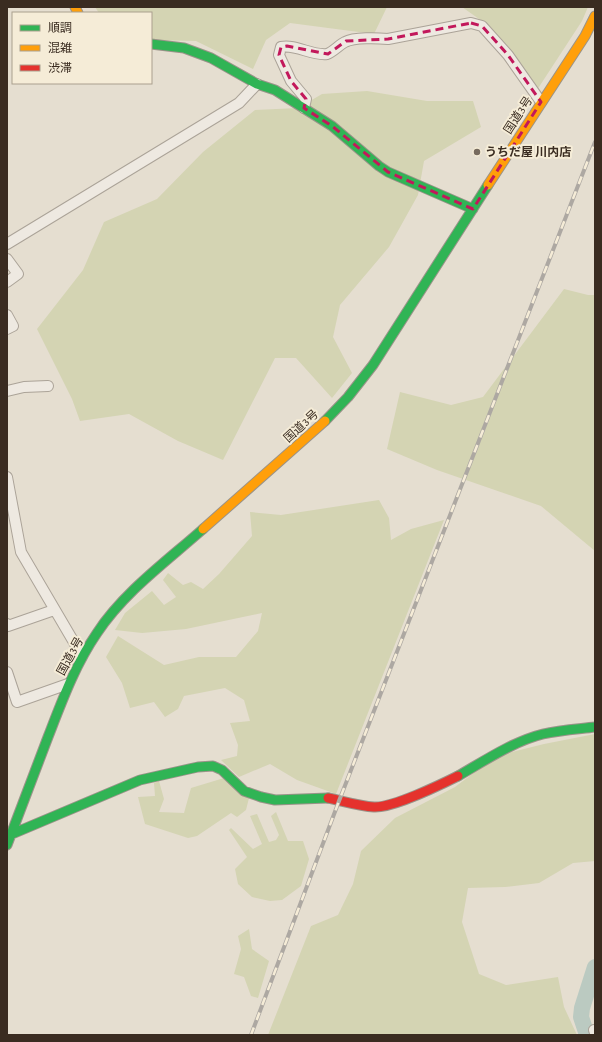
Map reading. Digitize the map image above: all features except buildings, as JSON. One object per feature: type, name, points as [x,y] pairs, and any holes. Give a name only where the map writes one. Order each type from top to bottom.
[{"type":"main road","name":"国道3号","points":[[7,845],[68,684],[82,656],[97,632],[110,614],[127,596],[324,422],[348,397],[373,365],[541,102],[585,36],[595,16]]},
{"type":"main road","points":[[152,44],[184,48],[211,58],[257,84],[275,90],[332,126],[388,172],[473,209]]},
{"type":"main road","points":[[12,834],[140,780],[198,767],[213,766],[230,776],[244,791],[253,795],[275,800],[325,797],[345,802],[375,806],[386,805],[411,797],[457,777],[499,752],[525,740],[543,734],[595,727]]},
{"type":"main road","name":"国道3号","points":[[7,855],[12,834]]},
{"type":"street","points":[[304,108],[306,98],[291,81],[279,55],[281,48],[287,46],[328,54],[346,41],[375,38],[388,39],[471,23],[482,26],[508,55],[541,102]]},
{"type":"street","points":[[7,244],[239,104],[257,84]]},
{"type":"street","points":[[7,259],[18,274],[7,282]]},
{"type":"street","points":[[7,315],[13,326],[7,329]]},
{"type":"street","points":[[7,391],[24,387],[48,386]]},
{"type":"street","points":[[7,477],[21,552],[82,656]]},
{"type":"street","points":[[7,624],[8,626],[54,610]]},
{"type":"street","points":[[7,672],[17,702],[68,684]]},
{"type":"highlighted area","points":[[471,23],[482,26],[508,55],[541,102],[473,209],[388,172],[332,126],[304,108],[306,99],[291,81],[279,55],[281,47],[287,46],[328,54],[346,41],[388,39]]},
{"type":"green space","points":[[95,7],[387,7],[374,34],[290,23],[266,40],[253,69],[196,41],[152,40],[152,12],[98,12]]},
{"type":"green space","points":[[462,7],[588,7],[582,21],[537,90],[522,66],[489,26]]},
{"type":"green space","points":[[367,91],[427,101],[473,101],[481,127],[424,161],[418,195],[389,247],[340,305],[333,337],[352,373],[332,398],[296,358],[275,358],[223,460],[178,441],[129,414],[80,421],[72,399],[37,329],[83,270],[104,222],[157,199],[203,152],[255,110],[298,108],[322,94]]},
{"type":"green space","points":[[564,289],[588,295],[595,295],[595,551],[541,506],[437,470],[387,449],[400,392],[451,405],[483,397]]},
{"type":"green space","points":[[379,500],[389,518],[391,540],[411,529],[444,520],[336,794],[297,780],[270,764],[239,777],[221,760],[237,756],[238,745],[230,723],[250,721],[244,700],[225,688],[184,696],[178,709],[165,717],[154,702],[130,708],[122,683],[106,657],[118,636],[164,665],[199,657],[236,657],[258,631],[262,613],[186,629],[142,633],[115,630],[125,613],[152,591],[164,605],[176,597],[163,580],[168,573],[183,585],[191,582],[203,589],[219,574],[252,536],[250,512],[281,515]]},
{"type":"green space","points":[[595,734],[595,861],[573,863],[539,883],[505,887],[468,888],[462,922],[479,974],[506,985],[558,977],[564,1007],[577,1035],[268,1035],[311,926],[338,915],[353,884],[361,851],[395,818],[455,787],[496,756],[544,744]]},
{"type":"green space","points":[[224,778],[249,798],[246,810],[237,817],[231,813],[197,836],[188,838],[145,824],[138,797],[155,796],[154,783],[159,781],[164,799],[159,812],[184,813],[191,788]]},
{"type":"green space","points":[[276,812],[288,841],[303,841],[309,859],[301,886],[282,900],[270,901],[252,897],[238,884],[235,869],[247,857],[229,830],[231,828],[253,849],[262,844],[250,816],[257,814],[269,842],[276,840],[279,835],[271,816]]},
{"type":"green space","points":[[249,929],[252,949],[269,961],[258,998],[251,996],[244,977],[234,974],[241,949],[238,936]]},
{"type":"waterway","points":[[587,1035],[581,1017],[582,1008],[595,967]]},
{"type":"railway","points":[[251,1035],[339,801],[595,142]]},
{"type":"traffic: fast","points":[[152,44],[184,48],[211,58],[257,84],[275,90],[332,126],[388,172],[473,209]]},
{"type":"traffic: fast","points":[[325,421],[348,397],[373,365],[488,185]]},
{"type":"traffic: fast","points":[[7,845],[64,697],[89,645],[120,604],[161,565],[203,529]]},
{"type":"traffic: fast","points":[[458,776],[499,752],[532,737],[543,734],[595,727]]},
{"type":"traffic: fast","points":[[12,834],[140,780],[198,767],[213,766],[222,770],[244,791],[261,797],[275,800],[328,798]]},
{"type":"traffic: slow","points":[[75,7],[78,12]]},
{"type":"traffic: slow","points":[[488,185],[585,36],[595,16]]},
{"type":"traffic: slow","points":[[203,529],[325,421]]},
{"type":"traffic: jam","points":[[328,798],[363,806],[382,806],[404,800],[458,776]]},
{"type":"place","name":"うちだ屋 川内店","points":[[477,152]]}]
